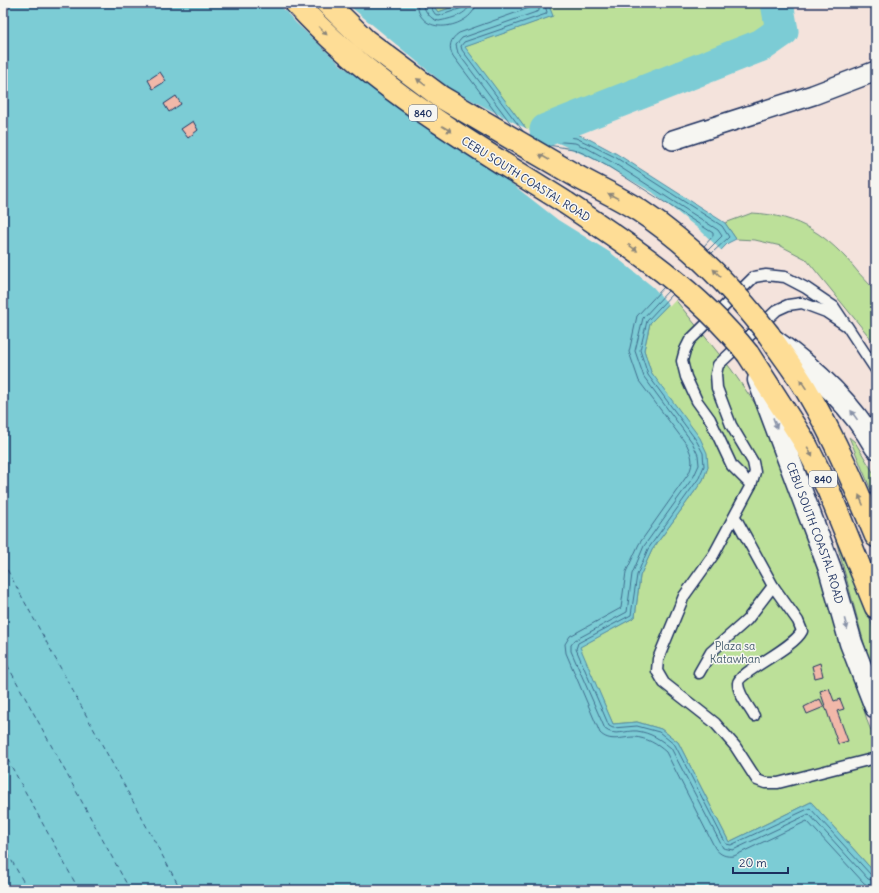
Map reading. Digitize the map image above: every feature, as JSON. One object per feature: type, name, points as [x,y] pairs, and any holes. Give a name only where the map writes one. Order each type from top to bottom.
[{"type":"highway","name":"CEBU SOUTH COASTAL ROAD","points":[[296,3],[348,55],[428,117],[566,203],[661,269],[698,299],[750,357],[800,434],[828,489],[876,607]]},
{"type":"highway","name":"840","points":[[327,3],[366,40],[441,97],[578,177],[639,210],[687,247],[717,273],[740,297],[771,337],[808,392],[828,428],[851,476],[876,536]]},
{"type":"main road","points":[[771,337],[800,359],[828,384],[849,408],[876,447]]},
{"type":"main road","name":"CEBU SOUTH COASTAL ROAD","points":[[750,357],[830,569],[851,643],[876,707]]},
{"type":"street","points":[[673,140],[813,95],[876,71]]},
{"type":"lane","points":[[751,485],[732,466],[710,419],[697,401],[686,378],[682,361],[690,340],[754,277],[766,275],[785,277],[806,288],[834,307],[876,370]]},
{"type":"lane","points":[[847,326],[826,312],[802,303],[788,305],[777,310],[718,365],[716,374],[717,388],[732,425],[754,466],[755,472],[751,485],[714,554],[684,596],[658,660],[657,671],[664,683],[716,723],[735,746],[757,780],[765,783],[778,783],[876,758]]},
{"type":"lane","points":[[734,517],[773,586],[798,621],[802,631],[799,638],[774,656],[741,676],[738,683],[742,695],[754,716]]},
{"type":"lane","points":[[699,673],[711,652],[747,620],[773,586]]},
{"type":"green space","points":[[431,3],[466,3],[438,12]]},
{"type":"green space","points":[[548,3],[768,3],[776,31],[528,131],[464,47],[552,16]]},
{"type":"green space","points":[[752,213],[784,218],[799,223],[824,238],[847,259],[876,293],[876,345],[806,259],[781,246],[755,240],[736,239],[725,223]]},
{"type":"green space","name":"Plaza sa Katawhan","points":[[674,298],[731,369],[756,405],[791,476],[868,723],[876,743],[876,874],[811,802],[729,842],[678,742],[661,729],[637,722],[613,724],[579,647],[635,617],[640,576],[652,550],[703,480],[708,467],[651,372],[644,350],[650,323]]},
{"type":"green space","points":[[849,437],[855,442],[876,477],[876,502]]},
{"type":"green space","points":[[825,500],[876,635],[876,679],[867,654]]},
{"type":"water","points":[[3,3],[431,3],[438,12],[466,3],[548,3],[553,16],[465,47],[528,131],[546,130],[577,134],[591,140],[617,154],[725,223],[736,239],[728,243],[650,323],[644,350],[651,372],[700,438],[707,453],[708,467],[703,480],[652,550],[640,576],[635,617],[580,647],[613,724],[637,722],[661,729],[678,742],[729,842],[811,802],[876,874],[876,890],[3,890]]},
{"type":"pier","points":[[278,3],[346,3],[449,88],[517,124],[595,160],[652,192],[701,231],[722,251],[670,306],[653,287],[611,253],[558,220],[489,166],[421,125],[341,65],[296,23]]},
{"type":"building","points":[[160,72],[166,81],[153,89],[148,80]]},
{"type":"building","points":[[176,96],[181,104],[169,112],[164,104]]},
{"type":"building","points":[[193,121],[198,130],[188,138],[181,129]]},
{"type":"building","points":[[820,663],[823,676],[815,678],[812,666]]},
{"type":"building","points":[[829,688],[834,701],[840,699],[844,709],[837,711],[848,741],[838,744],[820,691]]},
{"type":"building","points":[[820,699],[824,707],[807,714],[804,707]]},
{"type":"waterway","points":[[546,130],[762,45],[782,31],[777,3]]},
{"type":"ferry route","points":[[3,562],[181,890]]},
{"type":"ferry route","points":[[3,657],[130,890]]},
{"type":"ferry route","points":[[3,751],[79,890]]},
{"type":"ferry route","points":[[3,845],[28,890]]}]
